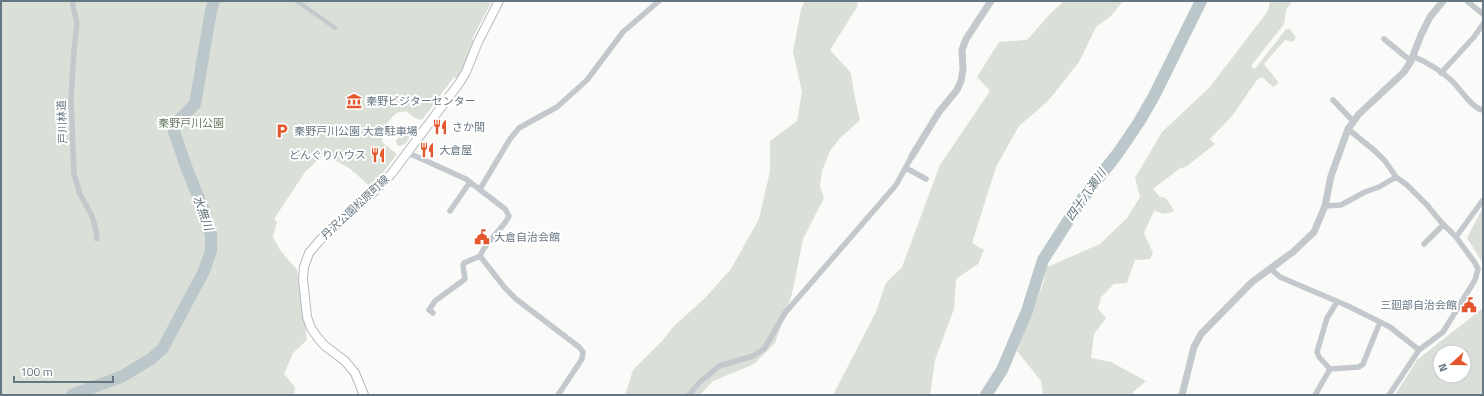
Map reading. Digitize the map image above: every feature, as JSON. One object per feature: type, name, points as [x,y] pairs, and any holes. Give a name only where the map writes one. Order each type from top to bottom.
[{"type":"main road","name":"丹沢公園松原町線","points":[[364,395],[355,373],[345,361],[325,346],[311,328],[307,317],[303,279],[304,268],[309,253],[320,240],[376,190],[392,173],[466,72],[478,42],[499,1]]},
{"type":"street","name":"戸川林道","points":[[72,1],[77,24],[71,98],[74,174],[80,194],[92,216],[98,239]]},
{"type":"street","points":[[297,1],[335,28]]},
{"type":"street","points":[[480,189],[510,139],[519,128],[556,107],[587,80],[624,32],[659,1]]},
{"type":"street","points":[[689,395],[699,383],[718,366],[754,356],[764,349],[785,313],[896,184],[935,118],[957,90],[961,81],[963,70],[962,50],[966,39],[971,29],[991,1]]},
{"type":"street","points":[[1182,395],[1196,340],[1252,282],[1306,242],[1314,232],[1325,206],[1331,176],[1348,129],[1353,121],[1381,92],[1401,75],[1412,59],[1430,17],[1443,1]]},
{"type":"street","points":[[1467,1],[1483,14]]},
{"type":"street","points":[[1441,73],[1474,37],[1483,24]]},
{"type":"street","points":[[1384,39],[1412,59],[1431,66],[1451,80],[1479,110],[1483,110]]},
{"type":"street","points":[[1333,100],[1353,121]]},
{"type":"street","points":[[1348,129],[1375,151],[1396,177],[1417,195],[1443,225],[1456,236],[1477,266],[1478,270],[1477,275],[1443,332],[1419,350],[1389,395]]},
{"type":"street","points":[[406,154],[413,155],[470,182],[506,209],[509,216],[505,224],[484,246],[480,256],[464,263],[465,279],[435,301],[429,310],[433,313]]},
{"type":"street","points":[[906,168],[926,179]]},
{"type":"street","points":[[1325,206],[1341,205],[1396,177]]},
{"type":"street","points":[[450,211],[470,182]]},
{"type":"street","points":[[1456,236],[1483,200]]},
{"type":"street","points":[[1424,244],[1443,225]]},
{"type":"street","points":[[480,256],[505,288],[516,299],[579,347],[583,352],[582,359],[558,395]]},
{"type":"street","points":[[1270,269],[1280,277],[1390,326],[1419,350]]},
{"type":"street","points":[[1330,369],[1319,357],[1317,352],[1327,318],[1337,302]]},
{"type":"street","points":[[1330,369],[1359,367],[1363,364],[1380,322]]},
{"type":"street","points":[[1316,395],[1330,369]]},
{"type":"green space","name":"秦野戸川公園","points":[[1,1],[492,1],[472,39],[475,41],[458,79],[454,77],[422,120],[415,118],[407,112],[398,113],[391,118],[381,134],[383,143],[397,154],[375,183],[370,186],[349,168],[324,154],[305,172],[274,219],[277,222],[273,237],[280,250],[297,270],[307,340],[293,353],[284,374],[295,387],[294,395],[1,395]]},
{"type":"green space","points":[[805,1],[858,1],[857,7],[830,50],[851,73],[860,120],[840,138],[830,151],[822,171],[820,186],[824,198],[803,239],[792,294],[775,343],[754,364],[713,381],[700,395],[625,395],[633,370],[662,341],[673,327],[705,298],[731,269],[759,219],[770,171],[770,141],[797,121],[802,92],[793,52],[801,9]]},
{"type":"green space","points":[[1064,1],[1123,1],[1111,16],[1096,27],[1079,62],[1048,101],[1019,126],[996,167],[972,243],[984,250],[978,264],[956,279],[954,309],[935,360],[930,395],[833,395],[876,312],[886,283],[902,267],[940,165],[990,91],[977,77],[999,42],[1027,40],[1049,15]]},
{"type":"green space","points":[[1270,1],[1291,1],[1291,3],[1286,10],[1284,24],[1251,66],[1255,69],[1286,29],[1290,29],[1296,38],[1293,42],[1285,40],[1264,64],[1279,83],[1273,87],[1262,77],[1257,80],[1232,116],[1210,139],[1215,144],[1187,166],[1179,169],[1153,189],[1160,197],[1166,198],[1174,211],[1165,214],[1154,211],[1144,233],[1153,253],[1150,259],[1135,260],[1127,283],[1114,284],[1101,297],[1098,309],[1106,318],[1094,334],[1091,358],[1111,362],[1146,381],[1133,392],[1132,395],[1043,395],[1041,381],[1017,351],[1043,284],[1047,267],[1100,244],[1127,218],[1140,197],[1135,178],[1162,132],[1209,88],[1268,11]]},
{"type":"green space","points":[[410,124],[413,126],[414,131],[405,144],[400,146],[397,145],[396,141],[407,125]]},
{"type":"green space","points":[[1483,207],[1483,263],[1467,238]]},
{"type":"green space","points":[[1483,308],[1483,395],[1395,395],[1417,360],[1432,348],[1432,384],[1472,384],[1472,344],[1437,344]]},
{"type":"waterway","name":"水無川","points":[[72,395],[121,377],[151,359],[163,348],[204,271],[211,251],[211,235],[204,211],[174,132],[178,121],[195,104],[214,1]]},
{"type":"waterway","name":"四十八瀬川","points":[[986,395],[1002,370],[1027,311],[1043,260],[1082,199],[1118,153],[1139,122],[1154,96],[1201,1]]},
{"type":"place","name":"秦野ビジターセンター","points":[[354,101]]},
{"type":"place","name":"さか間","points":[[440,127]]},
{"type":"place","name":"秦野戸川公園 大倉駐車場","points":[[282,131]]},
{"type":"place","name":"大倉屋","points":[[427,150]]},
{"type":"place","name":"どんぐりハウス","points":[[378,155]]},
{"type":"place","name":"大倉自治会館","points":[[482,237]]},
{"type":"place","name":"三廻部自治会館","points":[[1469,305]]}]
